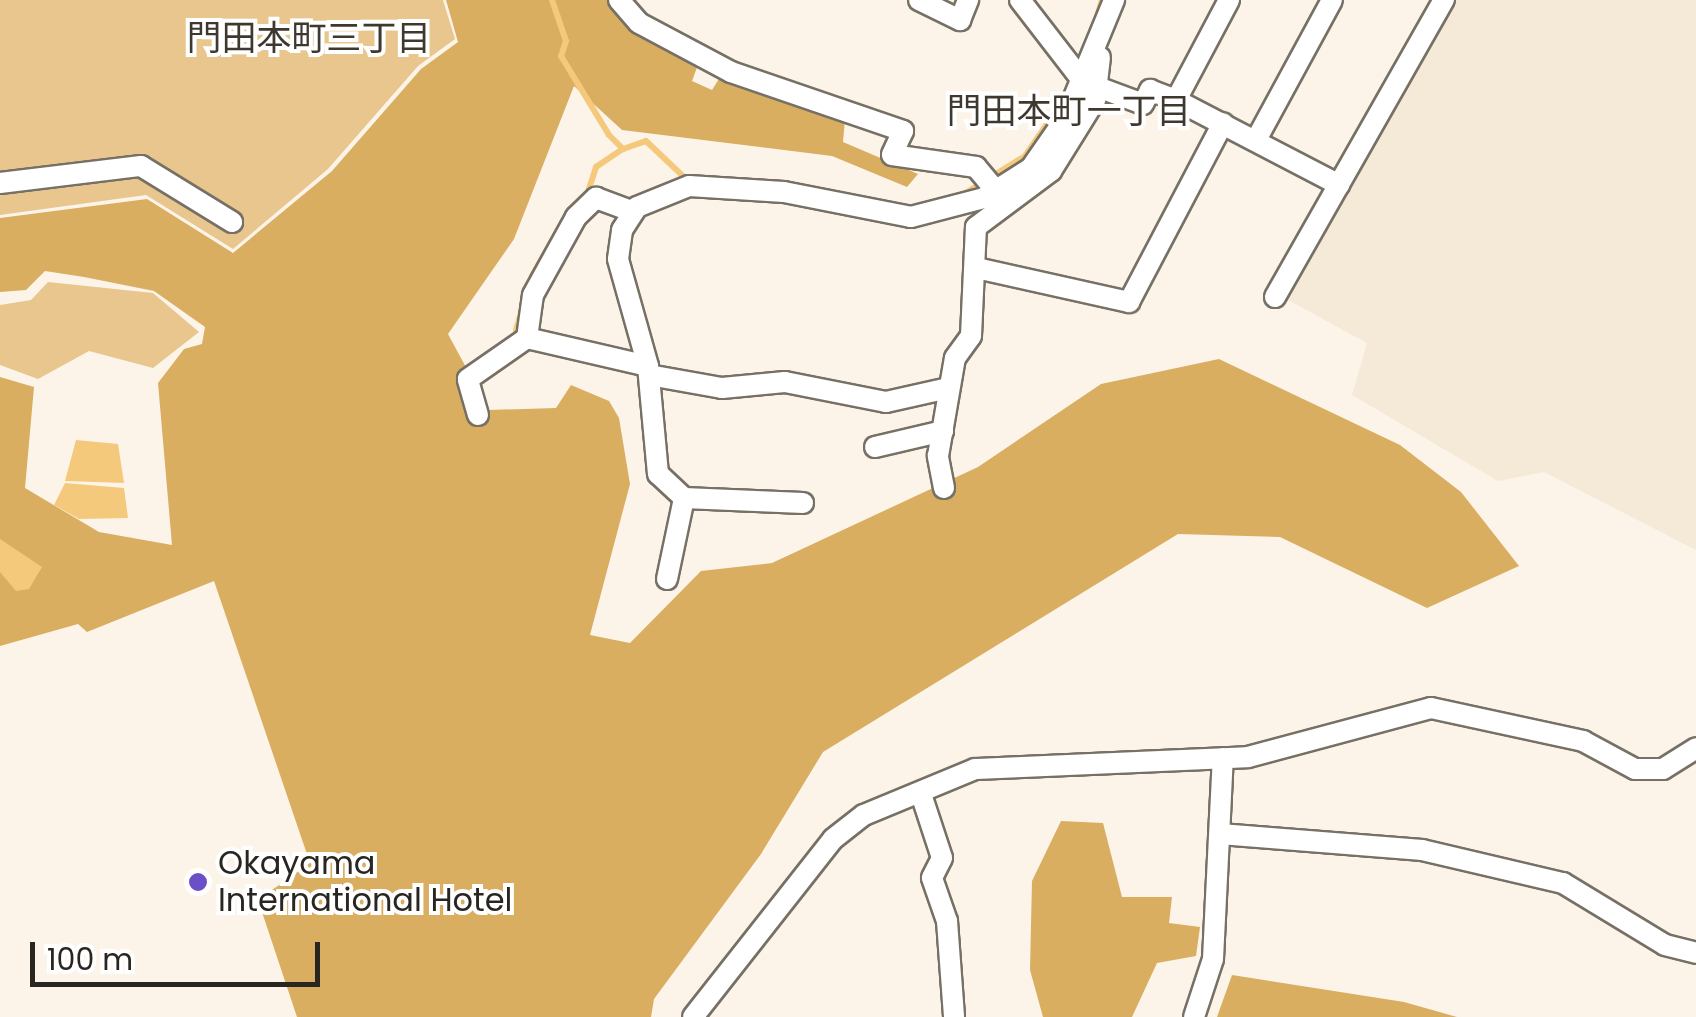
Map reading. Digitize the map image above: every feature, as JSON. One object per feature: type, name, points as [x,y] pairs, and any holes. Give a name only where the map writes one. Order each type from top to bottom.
[{"type":"street","points":[[619,0],[665,40],[731,72],[903,130],[892,156],[965,164],[992,186]]},
{"type":"street","points":[[919,0],[960,20],[968,0]]},
{"type":"street","points":[[1020,0],[1082,80],[1143,104],[1150,90],[1176,100],[1338,185]]},
{"type":"street","points":[[944,488],[942,431],[948,388],[972,336],[976,227],[1051,171],[1114,0]]},
{"type":"street","points":[[1176,100],[1229,0]]},
{"type":"street","points":[[1256,140],[1332,0]]},
{"type":"street","points":[[1275,296],[1444,0]]},
{"type":"street","points":[[478,416],[468,380],[527,338],[533,295],[576,217],[596,198],[628,210],[689,186],[784,192],[910,217],[992,186],[1046,147],[1082,80]]},
{"type":"street","points":[[976,268],[1129,302],[1223,123]]},
{"type":"street","points":[[0,184],[141,166],[232,222]]},
{"type":"street","points":[[628,210],[618,259],[649,371],[658,474],[684,498],[803,503]]},
{"type":"street","points":[[527,338],[722,388],[785,382],[886,402],[948,388]]},
{"type":"street","points":[[874,447],[942,431]]},
{"type":"street","points":[[667,579],[684,498]]},
{"type":"street","points":[[693,1017],[833,839],[864,815],[975,769],[1224,758],[1431,708],[1583,741],[1635,769],[1663,769],[1696,748]]},
{"type":"street","points":[[1194,1017],[1213,958],[1224,758]]},
{"type":"street","points":[[921,794],[942,858],[932,878],[947,921],[954,1017]]},
{"type":"street","points":[[1220,834],[1422,850],[1563,883],[1665,945],[1696,954]]},
{"type":"shaded area","points":[[0,0],[443,0],[455,39],[418,66],[328,169],[233,249],[146,195],[0,215]]},
{"type":"shaded area","points":[[446,0],[612,0],[699,62],[692,81],[712,90],[722,74],[845,119],[843,142],[918,174],[907,187],[832,156],[622,130],[574,86],[514,239],[448,334],[489,410],[556,408],[571,385],[609,401],[619,418],[630,484],[590,635],[630,643],[701,571],[772,563],[978,467],[1101,384],[1219,359],[1400,445],[1461,492],[1519,566],[1427,608],[1280,537],[1178,534],[823,752],[761,854],[654,999],[651,1017],[297,1017],[258,900],[310,863],[214,581],[87,632],[78,624],[0,646],[0,377],[34,387],[25,488],[99,532],[172,545],[158,383],[184,349],[202,344],[205,327],[154,291],[84,277],[45,271],[26,290],[0,292],[0,218],[147,199],[233,253],[332,171],[421,69],[458,42]]},
{"type":"shaded area","points":[[1457,0],[1696,0],[1696,550],[1544,472],[1498,481],[1352,395],[1367,343],[1288,300]]},
{"type":"shaded area","points":[[48,282],[153,293],[199,332],[153,368],[89,351],[38,379],[0,365],[0,305],[31,300]]},
{"type":"shaded area","points":[[76,440],[118,444],[124,483],[65,481]]},
{"type":"shaded area","points":[[65,483],[124,488],[128,518],[79,519],[54,505]]},
{"type":"shaded area","points":[[0,539],[42,567],[29,589],[16,591],[0,572]]},
{"type":"shaded area","points":[[1061,821],[1103,823],[1122,897],[1172,897],[1169,923],[1200,927],[1196,956],[1157,963],[1132,1017],[1043,1017],[1030,970],[1032,881]]},
{"type":"shaded area","points":[[1232,975],[1404,1002],[1457,1017],[1217,1017]]},
{"type":"waterway","points":[[552,0],[566,41],[561,56],[609,135],[623,149],[646,141],[686,179]]},
{"type":"waterway","points":[[1097,17],[1102,0]]},
{"type":"waterway","points":[[964,194],[1025,156],[1062,102]]},
{"type":"waterway","points":[[586,198],[596,167],[623,149]]},
{"type":"waterway","points":[[532,276],[558,230]]},
{"type":"waterway","points":[[516,330],[521,312]]},
{"type":"place","name":"Okayama International Hotel","points":[[198,882]]},
{"type":"district","name":"門田本町三丁目","points":[[309,38]]},
{"type":"district","name":"門田本町一丁目","points":[[1069,111]]}]
